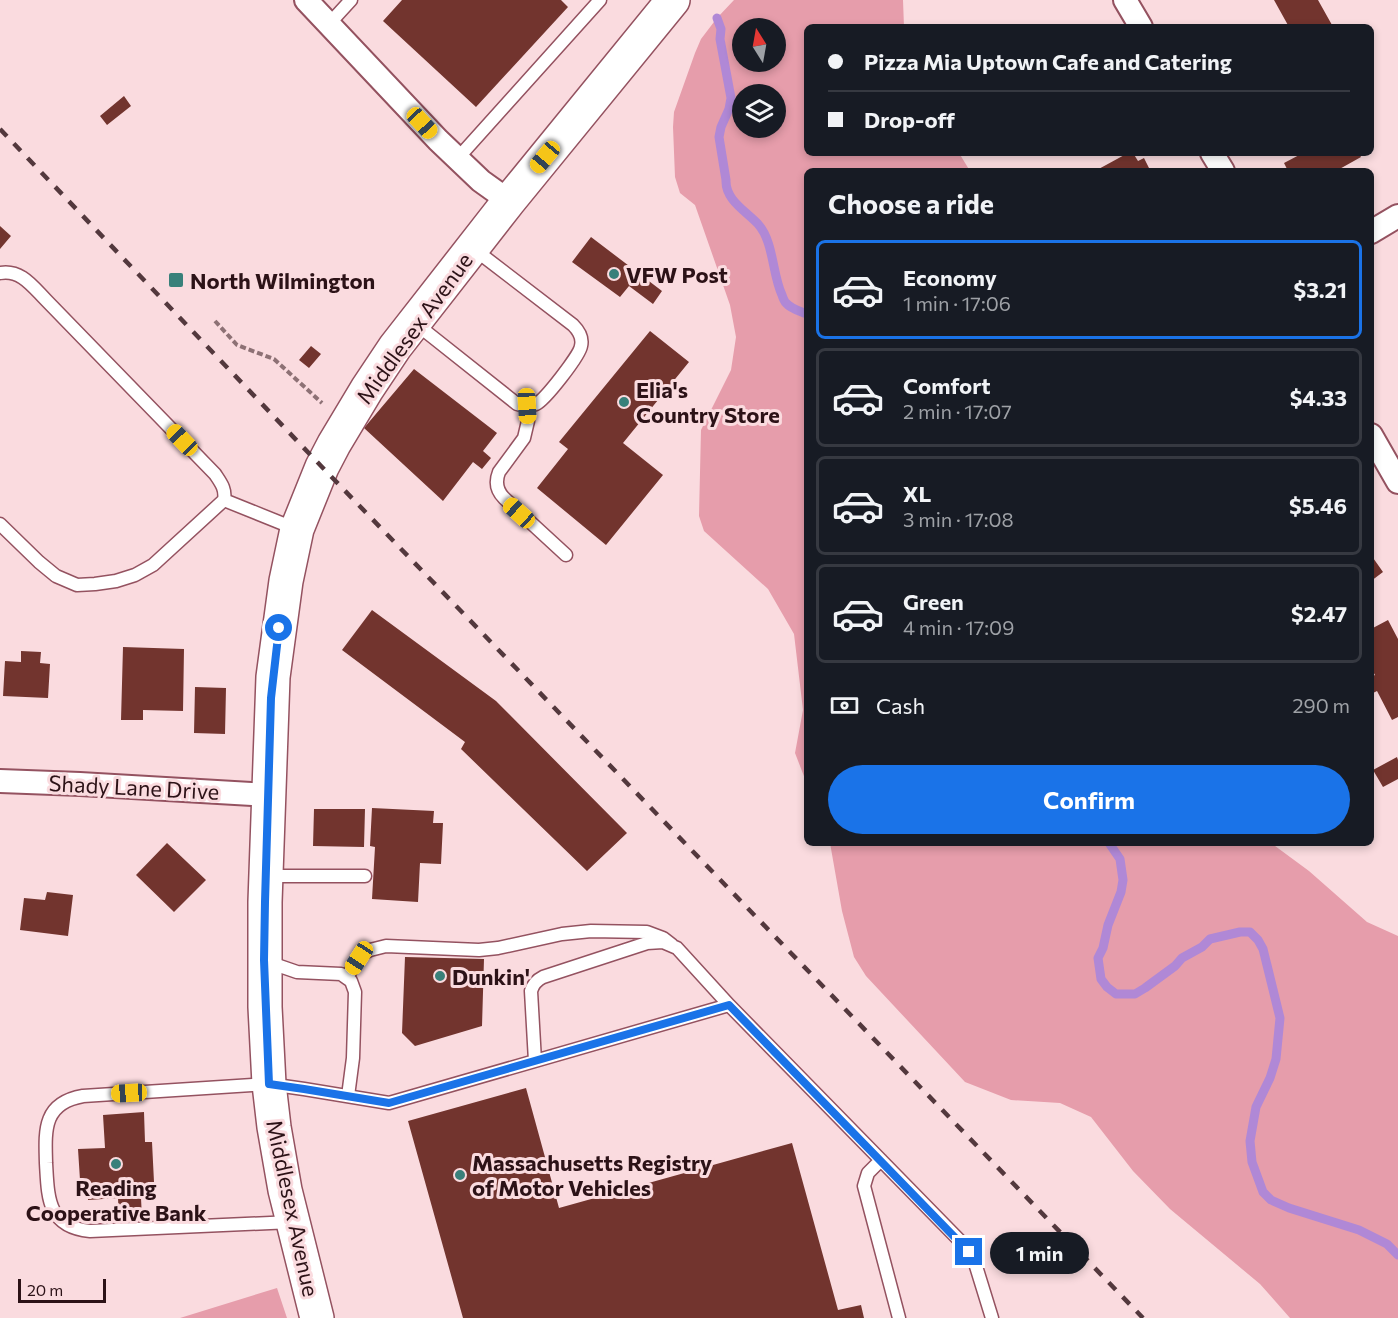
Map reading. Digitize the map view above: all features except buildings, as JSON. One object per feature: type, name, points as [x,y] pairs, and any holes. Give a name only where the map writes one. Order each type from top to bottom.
[{"type":"main road","name":"Middlesex Avenue","points":[[317,1318],[285,1190],[274,1127],[269,1084],[264,960],[270,718],[274,660],[286,581],[297,529],[322,467],[334,444],[395,347],[509,201],[673,0]]},
{"type":"street","points":[[306,0],[438,140],[482,181],[509,201]]},
{"type":"street","points":[[1125,0],[1138,24]]},
{"type":"street","points":[[1374,230],[1398,216]]},
{"type":"street","points":[[1374,440],[1398,482]]},
{"type":"street","name":"Shady Lane Drive","points":[[0,781],[80,783],[268,795]]},
{"type":"lane","points":[[328,24],[351,0]]},
{"type":"lane","points":[[458,158],[596,1]]},
{"type":"lane","points":[[414,322],[517,404],[527,406],[537,404],[564,373],[580,352],[581,338],[577,328],[472,248]]},
{"type":"lane","points":[[0,273],[15,273],[23,277],[215,474],[223,485],[225,495],[224,500],[153,566],[116,581],[95,584],[77,585],[56,576],[0,524]]},
{"type":"lane","points":[[527,406],[528,421],[524,438],[499,472],[498,490],[566,555]]},
{"type":"lane","points":[[224,500],[297,529]]},
{"type":"lane","points":[[266,876],[365,876]]},
{"type":"lane","points":[[347,976],[364,953],[386,946],[479,950],[562,934],[591,931],[635,931],[655,934],[663,938],[680,951],[729,1005],[969,1252],[975,1263],[992,1318]]},
{"type":"lane","points":[[535,1061],[531,991],[538,980],[647,943],[663,942],[672,945]]},
{"type":"lane","points":[[264,960],[297,972],[341,974],[347,976],[353,984],[355,992],[348,1096]]},
{"type":"lane","points":[[293,1222],[90,1231],[72,1228],[58,1218],[49,1202],[46,1128],[48,1120],[52,1112],[66,1100],[83,1095],[269,1084],[384,1103],[392,1102],[729,1005]]},
{"type":"lane","points":[[881,1160],[868,1173],[864,1186],[899,1318]]},
{"type":"path","points":[[215,321],[237,345],[274,359],[325,405]]},
{"type":"shaded area","points":[[734,0],[903,0],[904,24],[804,24],[804,156],[961,156],[968,168],[804,168],[804,776],[795,753],[803,710],[794,634],[768,589],[704,531],[699,516],[701,430],[731,370],[736,337],[730,305],[695,205],[680,193],[675,177],[674,112],[701,39]]},
{"type":"shaded area","points":[[831,846],[1275,846],[1309,871],[1367,922],[1398,936],[1398,1318],[1290,1318],[1260,1284],[1170,1209],[1133,1171],[1091,1117],[1060,1103],[1011,1100],[965,1082],[866,976],[854,957],[842,911]]},
{"type":"shaded area","points":[[277,1288],[287,1318],[180,1318]]},
{"type":"waterway","points":[[717,18],[721,29],[720,39],[731,98],[719,137],[727,187],[737,205],[763,231],[785,301],[788,305],[804,313]]},
{"type":"waterway","points":[[1111,846],[1120,859],[1123,880],[1098,958],[1101,979],[1116,994],[1135,994],[1210,939],[1250,932],[1263,949],[1280,1018],[1276,1059],[1256,1107],[1250,1141],[1252,1162],[1263,1192],[1271,1200],[1289,1208],[1359,1230],[1387,1244],[1398,1255]]},
{"type":"railway","points":[[0,129],[322,467],[1143,1318]]},
{"type":"place","name":"VFW Post","points":[[614,274]]},
{"type":"place","name":"North Wilmington","points":[[176,280]]},
{"type":"place","name":"Elia's Country Store","points":[[624,402]]},
{"type":"place","name":"Dunkin'","points":[[440,976]]},
{"type":"place","name":"Reading Cooperative Bank","points":[[116,1164]]},
{"type":"place","name":"Massachusetts Registry of Motor Vehicles","points":[[460,1175]]},
{"type":"route","points":[[279,628],[271,698],[265,902],[264,960],[269,1084],[389,1103],[729,1005],[969,1252]]}]
